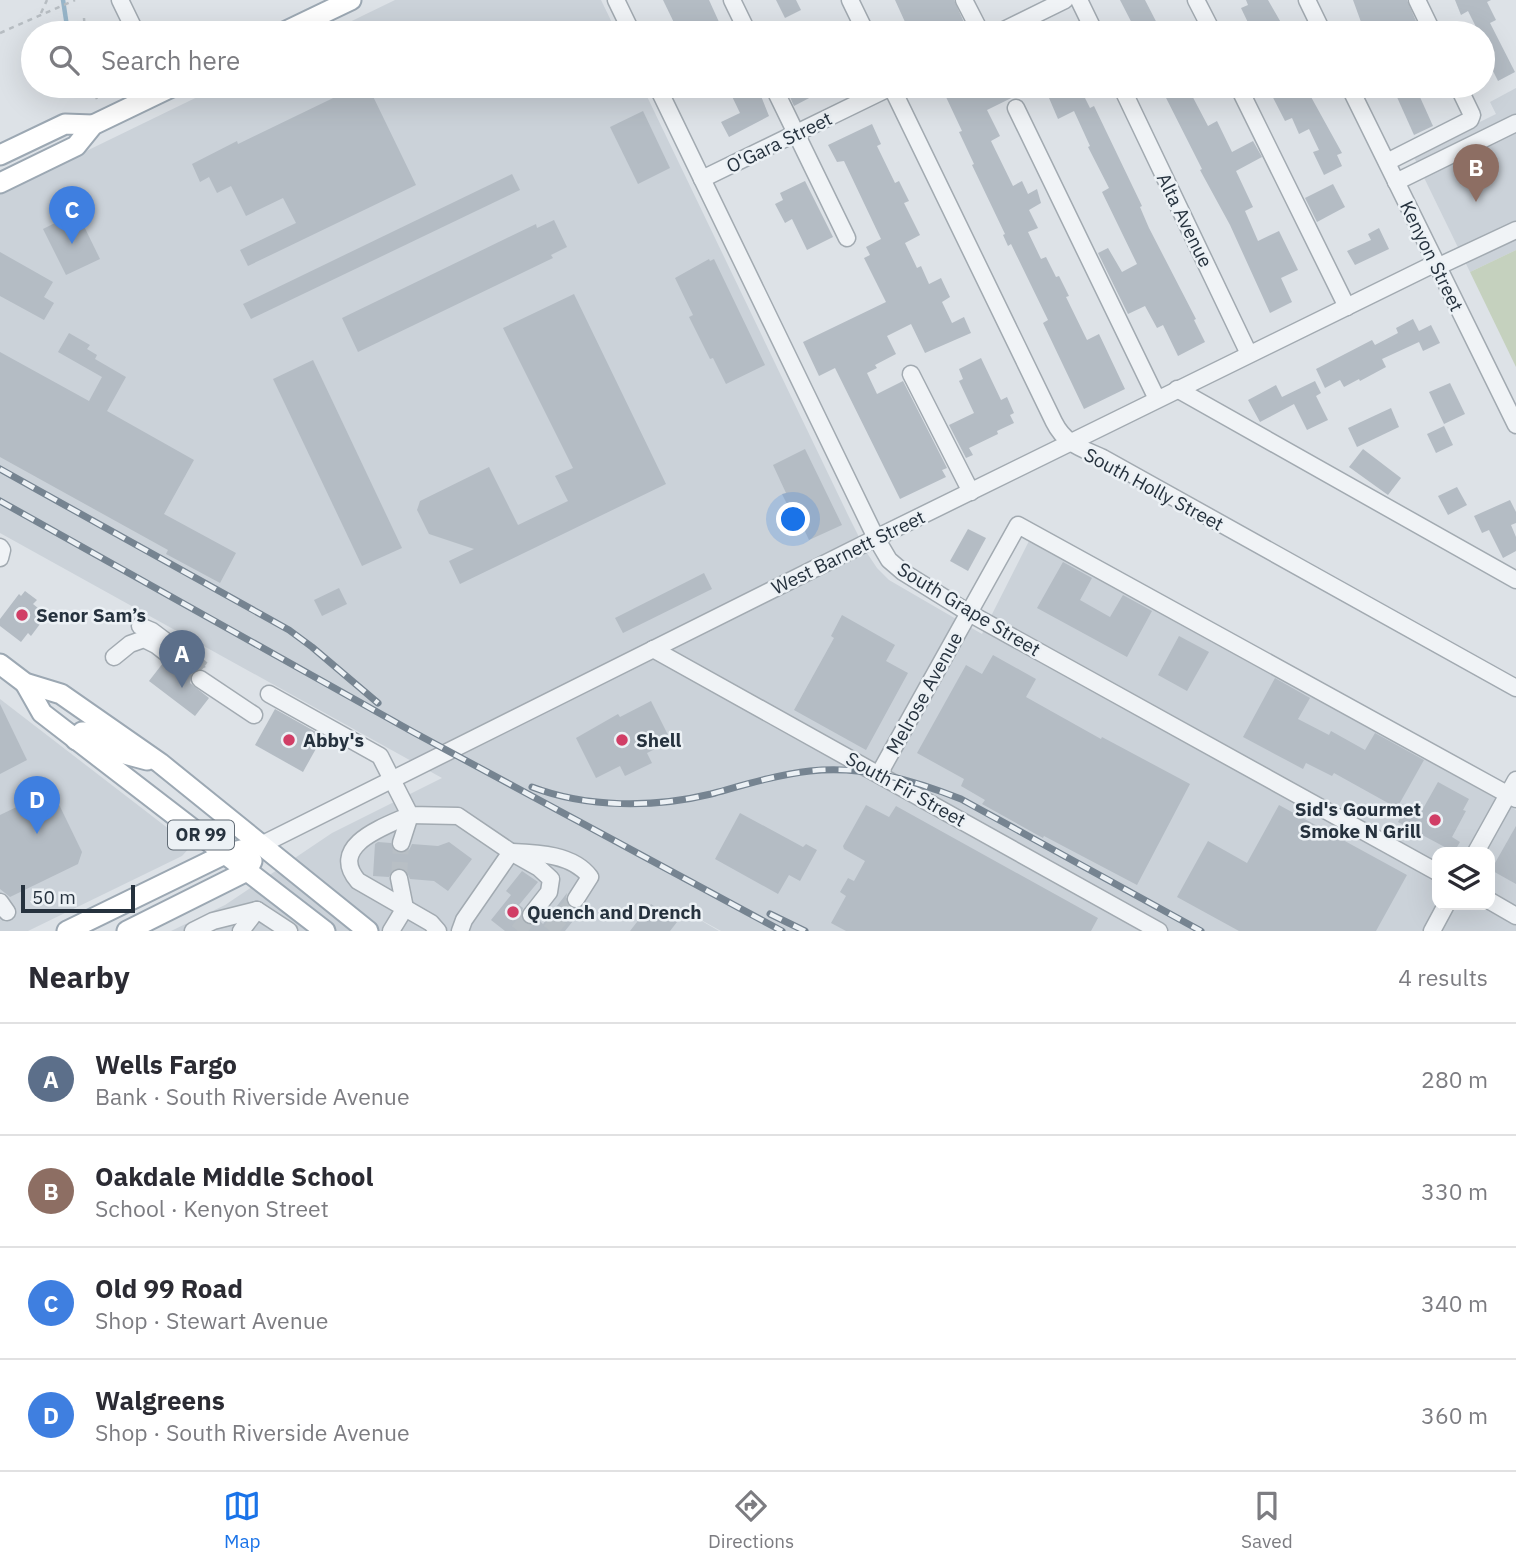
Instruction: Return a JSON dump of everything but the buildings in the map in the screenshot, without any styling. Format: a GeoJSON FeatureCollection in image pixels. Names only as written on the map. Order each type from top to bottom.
{"type":"FeatureCollection","features":[{"type":"Feature","properties":{"kind":"main road"},"geometry":{"type":"LineString","coordinates":[[307,21],[351,0]]}},
{"type":"Feature","properties":{"kind":"main road"},"geometry":{"type":"LineString","coordinates":[[0,183],[76,146],[93,125],[146,98]]}},
{"type":"Feature","properties":{"kind":"main road"},"geometry":{"type":"LineString","coordinates":[[0,155],[65,124],[93,125]]}},
{"type":"Feature","properties":{"kind":"main road","name":"OR 99"},"geometry":{"type":"LineString","coordinates":[[0,664],[25,683],[61,694],[160,763],[368,931]]}},
{"type":"Feature","properties":{"kind":"main road","name":"OR 99"},"geometry":{"type":"LineString","coordinates":[[25,683],[42,713],[325,931]]}},
{"type":"Feature","properties":{"kind":"main road"},"geometry":{"type":"LineString","coordinates":[[76,740],[82,732],[90,732],[117,752],[160,763]]}},
{"type":"Feature","properties":{"kind":"main road"},"geometry":{"type":"LineString","coordinates":[[67,931],[225,854],[261,845]]}},
{"type":"Feature","properties":{"kind":"main road"},"geometry":{"type":"LineString","coordinates":[[127,931],[247,871],[261,845]]}},
{"type":"Feature","properties":{"kind":"street"},"geometry":{"type":"LineString","coordinates":[[120,0],[130,21]]}},
{"type":"Feature","properties":{"kind":"street"},"geometry":{"type":"LineString","coordinates":[[616,0],[626,21]]}},
{"type":"Feature","properties":{"kind":"street"},"geometry":{"type":"LineString","coordinates":[[732,0],[742,21]]}},
{"type":"Feature","properties":{"kind":"street"},"geometry":{"type":"LineString","coordinates":[[850,0],[860,21]]}},
{"type":"Feature","properties":{"kind":"street"},"geometry":{"type":"LineString","coordinates":[[964,0],[975,21]]}},
{"type":"Feature","properties":{"kind":"street"},"geometry":{"type":"LineString","coordinates":[[1022,21],[1065,0]]}},
{"type":"Feature","properties":{"kind":"street"},"geometry":{"type":"LineString","coordinates":[[1079,0],[1089,21]]}},
{"type":"Feature","properties":{"kind":"street"},"geometry":{"type":"LineString","coordinates":[[1196,0],[1207,21]]}},
{"type":"Feature","properties":{"kind":"street"},"geometry":{"type":"LineString","coordinates":[[1307,0],[1318,21]]}},
{"type":"Feature","properties":{"kind":"street"},"geometry":{"type":"LineString","coordinates":[[1417,0],[1427,21]]}},
{"type":"Feature","properties":{"kind":"street","name":"South Grape Street"},"geometry":{"type":"LineString","coordinates":[[663,98],[889,560],[903,572],[969,613],[1432,869]]}},
{"type":"Feature","properties":{"kind":"street"},"geometry":{"type":"LineString","coordinates":[[779,98],[847,237]]}},
{"type":"Feature","properties":{"kind":"street","name":"O'Gara Street"},"geometry":{"type":"LineString","coordinates":[[702,179],[868,98]]}},
{"type":"Feature","properties":{"kind":"street","name":"South Holly Street"},"geometry":{"type":"LineString","coordinates":[[898,98],[1054,422],[1070,444],[1103,458],[1516,688]]}},
{"type":"Feature","properties":{"kind":"street","name":"Alta Avenue"},"geometry":{"type":"LineString","coordinates":[[1127,98],[1249,354]]}},
{"type":"Feature","properties":{"kind":"street"},"geometry":{"type":"LineString","coordinates":[[1244,98],[1347,307]]}},
{"type":"Feature","properties":{"kind":"street","name":"Kenyon Street"},"geometry":{"type":"LineString","coordinates":[[1355,98],[1516,425]]}},
{"type":"Feature","properties":{"kind":"street"},"geometry":{"type":"LineString","coordinates":[[1387,162],[1470,120],[1470,109],[1464,98]]}},
{"type":"Feature","properties":{"kind":"street"},"geometry":{"type":"LineString","coordinates":[[1016,108],[1157,399]]}},
{"type":"Feature","properties":{"kind":"street"},"geometry":{"type":"LineString","coordinates":[[1396,182],[1516,124]]}},
{"type":"Feature","properties":{"kind":"street","name":"West Barnett Street"},"geometry":{"type":"LineString","coordinates":[[261,845],[1177,389],[1516,230]]}},
{"type":"Feature","properties":{"kind":"street"},"geometry":{"type":"LineString","coordinates":[[911,374],[971,492]]}},
{"type":"Feature","properties":{"kind":"street"},"geometry":{"type":"LineString","coordinates":[[1177,389],[1516,580]]}},
{"type":"Feature","properties":{"kind":"street","name":"Melrose Avenue"},"geometry":{"type":"LineString","coordinates":[[879,774],[1018,525],[1513,791]]}},
{"type":"Feature","properties":{"kind":"street"},"geometry":{"type":"LineString","coordinates":[[0,547],[0,558]]}},
{"type":"Feature","properties":{"kind":"street"},"geometry":{"type":"LineString","coordinates":[[114,657],[131,644],[144,639],[186,663],[152,631],[140,626]]}},
{"type":"Feature","properties":{"kind":"street","name":"South Fir Street"},"geometry":{"type":"LineString","coordinates":[[653,649],[1159,931]]}},
{"type":"Feature","properties":{"kind":"street"},"geometry":{"type":"LineString","coordinates":[[202,674],[219,693],[254,715]]}},
{"type":"Feature","properties":{"kind":"street"},"geometry":{"type":"LineString","coordinates":[[270,694],[380,756],[410,815],[401,843]]}},
{"type":"Feature","properties":{"kind":"street"},"geometry":{"type":"LineString","coordinates":[[1479,847],[1513,791]]}},
{"type":"Feature","properties":{"kind":"street"},"geometry":{"type":"LineString","coordinates":[[438,931],[431,923],[358,881],[352,874],[351,852],[358,841],[410,815],[458,816],[539,868],[551,879],[549,892],[531,915]]}},
{"type":"Feature","properties":{"kind":"street"},"geometry":{"type":"LineString","coordinates":[[511,852],[533,853],[569,861],[584,869],[590,877],[576,899]]}},
{"type":"Feature","properties":{"kind":"street"},"geometry":{"type":"LineString","coordinates":[[460,931],[464,920],[511,852]]}},
{"type":"Feature","properties":{"kind":"street"},"geometry":{"type":"LineString","coordinates":[[391,931],[405,908],[399,878]]}},
{"type":"Feature","properties":{"kind":"street"},"geometry":{"type":"LineString","coordinates":[[1495,904],[1516,916]]}},
{"type":"Feature","properties":{"kind":"street"},"geometry":{"type":"LineString","coordinates":[[193,931],[213,921],[257,910],[278,921],[289,931]]}},
{"type":"Feature","properties":{"kind":"street"},"geometry":{"type":"LineString","coordinates":[[241,931],[257,910]]}},
{"type":"Feature","properties":{"kind":"street"},"geometry":{"type":"LineString","coordinates":[[1432,931],[1443,910]]}},
{"type":"Feature","properties":{"kind":"path"},"geometry":{"type":"LineString","coordinates":[[41,13],[47,0]]}},
{"type":"Feature","properties":{"kind":"path"},"geometry":{"type":"LineString","coordinates":[[25,21],[41,13],[45,15],[75,0]]}},
{"type":"Feature","properties":{"kind":"path"},"geometry":{"type":"LineString","coordinates":[[0,33],[21,23]]}},
{"type":"Feature","properties":{"kind":"shaded area"},"geometry":{"type":"Polygon","coordinates":[[[395,0],[601,0],[611,21],[352,21],[395,0]]]}},
{"type":"Feature","properties":{"kind":"shaded area"},"geometry":{"type":"Polygon","coordinates":[[[1516,88],[1516,250],[1470,272],[1413,155],[1496,114],[1490,102],[1516,88]]]}},
{"type":"Feature","properties":{"kind":"shaded area"},"geometry":{"type":"Polygon","coordinates":[[[195,98],[648,98],[867,553],[889,580],[982,634],[1031,537],[1516,810],[1516,931],[721,931],[683,910],[719,931],[171,931],[225,905],[332,833],[442,778],[0,533],[0,193],[195,98]]]}},
{"type":"Feature","properties":{"kind":"shaded area"},"geometry":{"type":"Polygon","coordinates":[[[0,699],[191,846],[182,856],[28,931],[0,931],[0,699]]]}},
{"type":"Feature","properties":{"kind":"green space"},"geometry":{"type":"Polygon","coordinates":[[[1516,250],[1516,367],[1470,272],[1516,250]]]}},
{"type":"Feature","properties":{"kind":"waterway"},"geometry":{"type":"LineString","coordinates":[[63,0],[66,21]]}},
{"type":"Feature","properties":{"kind":"tunnel"},"geometry":{"type":"LineString","coordinates":[[190,659],[204,670]]}},
{"type":"Feature","properties":{"kind":"tunnel"},"geometry":{"type":"LineString","coordinates":[[399,878],[401,843]]}},
{"type":"Feature","properties":{"kind":"tunnel"},"geometry":{"type":"LineString","coordinates":[[550,931],[576,899]]}},
{"type":"Feature","properties":{"kind":"tunnel"},"geometry":{"type":"LineString","coordinates":[[518,931],[531,915]]}},
{"type":"Feature","properties":{"kind":"railway"},"geometry":{"type":"LineString","coordinates":[[0,469],[289,630],[378,703]]}},
{"type":"Feature","properties":{"kind":"railway"},"geometry":{"type":"LineString","coordinates":[[0,501],[413,732],[782,931]]}},
{"type":"Feature","properties":{"kind":"railway"},"geometry":{"type":"LineString","coordinates":[[532,787],[575,799],[621,804],[689,799],[810,771],[849,770],[887,776],[961,799],[1201,931]]}},
{"type":"Feature","properties":{"kind":"railway"},"geometry":{"type":"LineString","coordinates":[[770,914],[805,931]]}},
{"type":"Feature","properties":{"kind":"place","name":"Oakdale Middle School"},"geometry":{"type":"Point","coordinates":[1476,202]}},
{"type":"Feature","properties":{"kind":"place","name":"Old 99 Road"},"geometry":{"type":"Point","coordinates":[72,244]}},
{"type":"Feature","properties":{"kind":"place","name":"Senor Sam’s"},"geometry":{"type":"Point","coordinates":[22,615]}},
{"type":"Feature","properties":{"kind":"place","name":"Wells Fargo"},"geometry":{"type":"Point","coordinates":[182,688]}},
{"type":"Feature","properties":{"kind":"place","name":"Abby's"},"geometry":{"type":"Point","coordinates":[289,740]}},
{"type":"Feature","properties":{"kind":"place","name":"Shell"},"geometry":{"type":"Point","coordinates":[622,740]}},
{"type":"Feature","properties":{"kind":"place","name":"Sid's Gourmet Smoke N Grill"},"geometry":{"type":"Point","coordinates":[1435,820]}},
{"type":"Feature","properties":{"kind":"place","name":"Walgreens"},"geometry":{"type":"Point","coordinates":[37,834]}},
{"type":"Feature","properties":{"kind":"place","name":"Quench and Drench"},"geometry":{"type":"Point","coordinates":[513,912]}}]}
